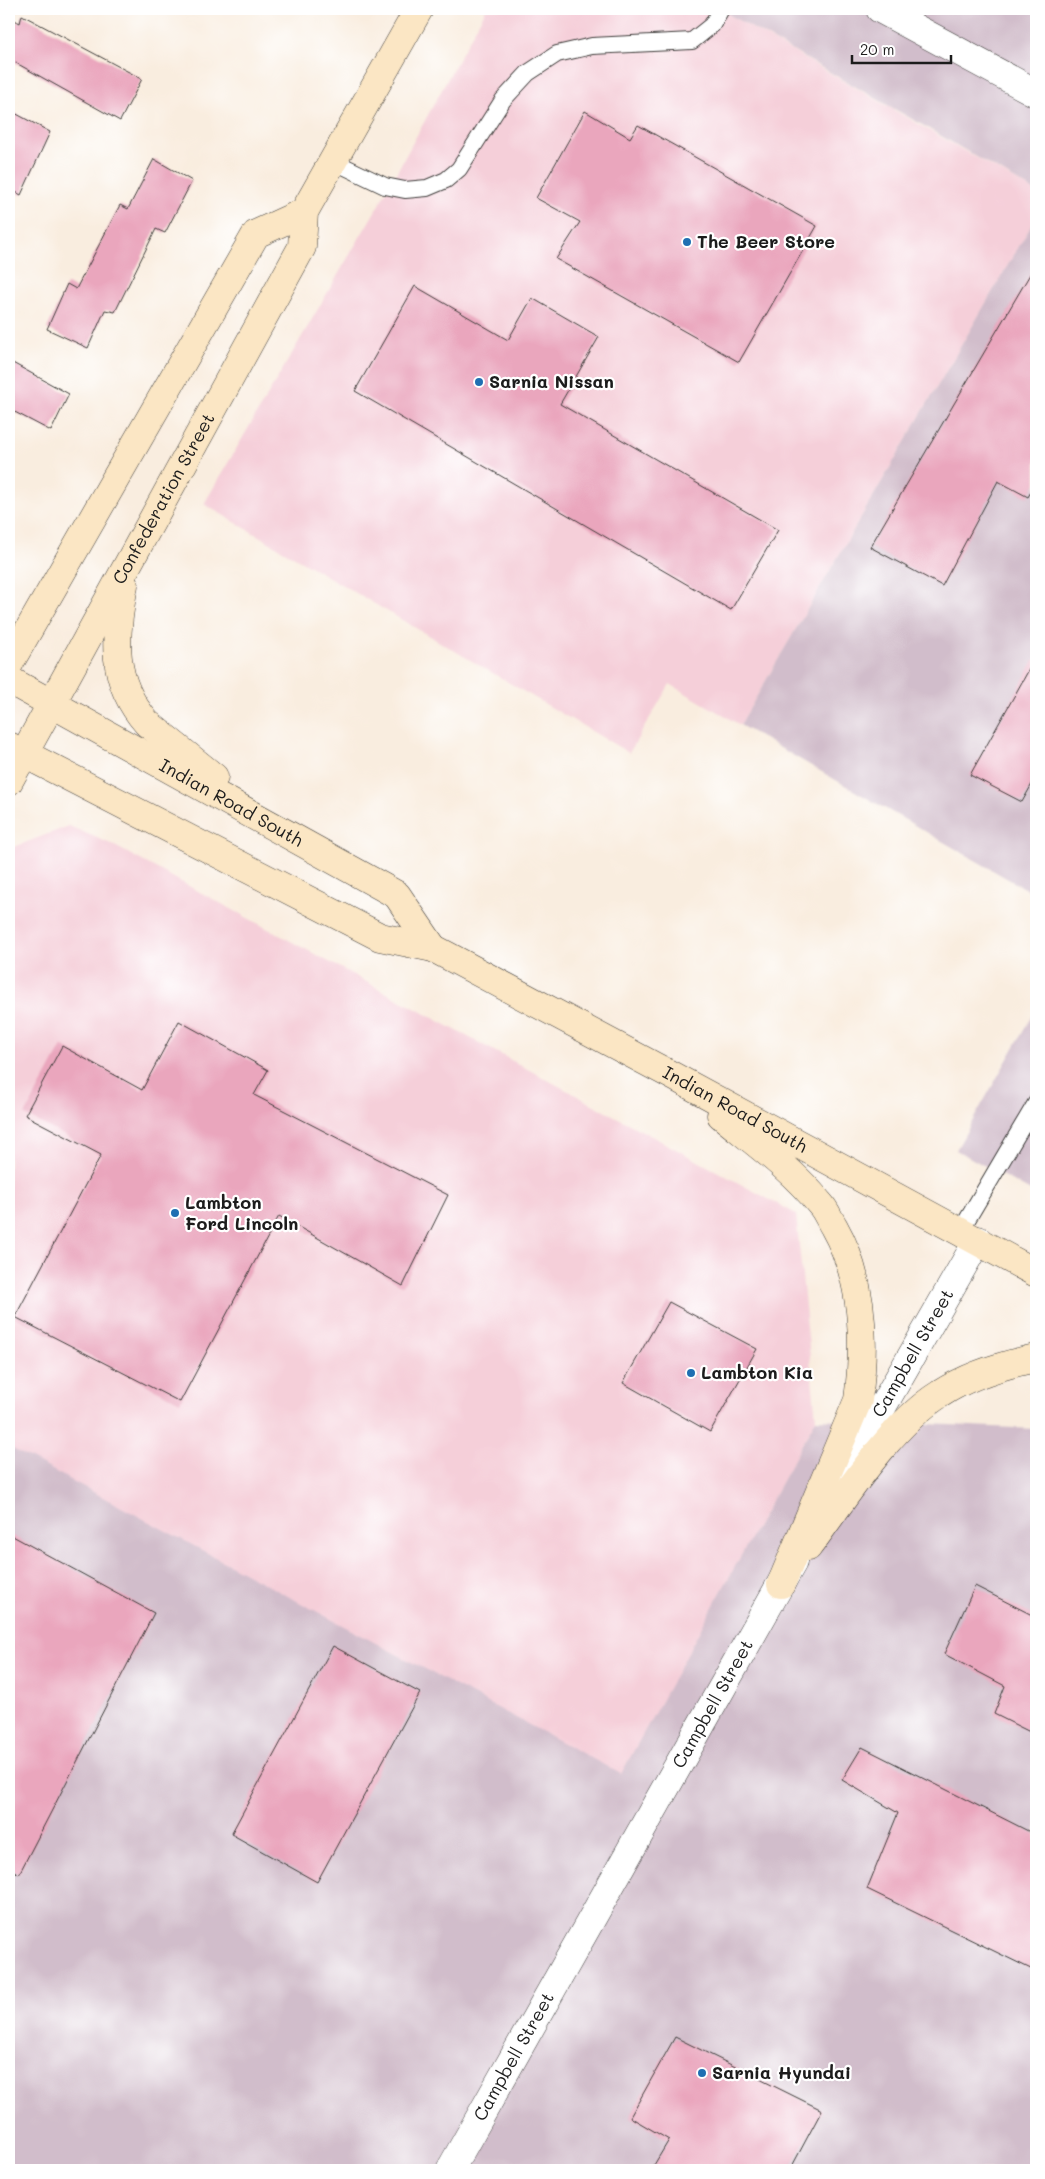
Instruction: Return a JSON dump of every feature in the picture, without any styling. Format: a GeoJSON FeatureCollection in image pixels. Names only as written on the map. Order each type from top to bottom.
{"type":"FeatureCollection","features":[{"type":"Feature","properties":{"kind":"main road","name":"Confederation Street"},"geometry":{"type":"LineString","coordinates":[[9,781],[16,750],[52,702],[302,247],[304,212],[419,9]]}},
{"type":"Feature","properties":{"kind":"main road"},"geometry":{"type":"LineString","coordinates":[[9,664],[256,234],[304,212]]}},
{"type":"Feature","properties":{"kind":"main road"},"geometry":{"type":"LineString","coordinates":[[129,562],[118,618],[117,655],[120,675],[139,713],[158,734],[194,762],[314,849]]}},
{"type":"Feature","properties":{"kind":"main road","name":"Indian Road South"},"geometry":{"type":"LineString","coordinates":[[9,680],[52,702],[397,895],[433,948]]}},
{"type":"Feature","properties":{"kind":"main road","name":"Indian Road South"},"geometry":{"type":"LineString","coordinates":[[16,750],[380,937],[433,948],[969,1235],[1036,1273]]}},
{"type":"Feature","properties":{"kind":"main road"},"geometry":{"type":"LineString","coordinates":[[673,1076],[798,1179],[822,1205],[844,1244],[861,1308],[862,1369],[858,1400],[781,1584]]}},
{"type":"Feature","properties":{"kind":"main road"},"geometry":{"type":"LineString","coordinates":[[781,1584],[891,1438],[912,1416],[939,1394],[972,1376],[1004,1365],[1036,1358]]}},
{"type":"Feature","properties":{"kind":"street"},"geometry":{"type":"LineString","coordinates":[[880,9],[1036,93]]}},
{"type":"Feature","properties":{"kind":"street","name":"Campbell Street"},"geometry":{"type":"LineString","coordinates":[[450,2170],[781,1584],[969,1235]]}},
{"type":"Feature","properties":{"kind":"lane"},"geometry":{"type":"LineString","coordinates":[[333,161],[385,186],[405,190],[433,186],[446,180],[459,169],[503,100],[528,73],[557,54],[592,46],[692,41],[712,25],[721,9]]}},
{"type":"Feature","properties":{"kind":"lane"},"geometry":{"type":"LineString","coordinates":[[969,1235],[1036,1103]]}},
{"type":"Feature","properties":{"kind":"shaded area"},"geometry":{"type":"Polygon","coordinates":[[[486,9],[719,9],[1036,192],[1036,217],[740,725],[670,684],[629,753],[204,504],[377,208],[486,9]]]}},
{"type":"Feature","properties":{"kind":"shaded area"},"geometry":{"type":"Polygon","coordinates":[[[719,9],[1036,9],[1036,192],[924,126],[719,9]]]}},
{"type":"Feature","properties":{"kind":"shaded area"},"geometry":{"type":"Polygon","coordinates":[[[1036,217],[1036,895],[740,725],[1036,217]]]}},
{"type":"Feature","properties":{"kind":"shaded area"},"geometry":{"type":"Polygon","coordinates":[[[69,826],[111,844],[796,1214],[816,1419],[621,1775],[9,1449],[9,849],[69,826]]]}},
{"type":"Feature","properties":{"kind":"shaded area"},"geometry":{"type":"Polygon","coordinates":[[[1036,1009],[1036,1194],[956,1150],[1036,1009]]]}},
{"type":"Feature","properties":{"kind":"shaded area"},"geometry":{"type":"Polygon","coordinates":[[[816,1419],[1036,1429],[1036,2170],[9,2170],[9,1447],[621,1774],[816,1419]]]}},
{"type":"Feature","properties":{"kind":"building"},"geometry":{"type":"Polygon","coordinates":[[[22,15],[142,79],[120,121],[9,59],[9,17],[20,23],[22,15]]]}},
{"type":"Feature","properties":{"kind":"building"},"geometry":{"type":"Polygon","coordinates":[[[11,111],[50,132],[21,195],[12,190],[9,196],[9,115],[11,111]]]}},
{"type":"Feature","properties":{"kind":"building","name":"The Beer Store"},"geometry":{"type":"Polygon","coordinates":[[[585,111],[630,138],[638,125],[817,226],[739,362],[556,259],[580,222],[536,198],[585,111]]]}},
{"type":"Feature","properties":{"kind":"building"},"geometry":{"type":"Polygon","coordinates":[[[154,159],[192,181],[165,233],[156,229],[115,312],[105,310],[88,348],[47,329],[67,284],[76,289],[120,205],[128,209],[154,159]]]}},
{"type":"Feature","properties":{"kind":"building"},"geometry":{"type":"Polygon","coordinates":[[[1036,264],[1036,483],[1028,497],[998,481],[942,586],[870,547],[1036,264]]]}},
{"type":"Feature","properties":{"kind":"building"},"geometry":{"type":"Polygon","coordinates":[[[415,286],[508,340],[532,298],[599,337],[560,404],[778,530],[731,610],[355,391],[415,286]]]}},
{"type":"Feature","properties":{"kind":"building"},"geometry":{"type":"Polygon","coordinates":[[[9,361],[69,394],[51,431],[9,409],[9,361]]]}},
{"type":"Feature","properties":{"kind":"building"},"geometry":{"type":"Polygon","coordinates":[[[1036,657],[1036,777],[1022,802],[970,775],[1036,657]]]}},
{"type":"Feature","properties":{"kind":"building"},"geometry":{"type":"Polygon","coordinates":[[[179,1021],[268,1070],[254,1095],[448,1195],[403,1286],[279,1216],[180,1402],[15,1317],[101,1155],[25,1115],[62,1046],[142,1090],[179,1021]]]}},
{"type":"Feature","properties":{"kind":"building"},"geometry":{"type":"Polygon","coordinates":[[[669,1302],[757,1349],[710,1432],[623,1383],[669,1302]]]}},
{"type":"Feature","properties":{"kind":"building"},"geometry":{"type":"Polygon","coordinates":[[[9,1534],[154,1613],[19,1874],[9,1868],[9,1534]]]}},
{"type":"Feature","properties":{"kind":"building"},"geometry":{"type":"Polygon","coordinates":[[[975,1586],[1036,1617],[1036,1735],[994,1714],[1005,1686],[944,1654],[975,1586]]]}},
{"type":"Feature","properties":{"kind":"building"},"geometry":{"type":"Polygon","coordinates":[[[333,1646],[420,1693],[317,1882],[231,1834],[333,1646]]]}},
{"type":"Feature","properties":{"kind":"building"},"geometry":{"type":"Polygon","coordinates":[[[862,1747],[1036,1835],[1035,1971],[867,1889],[898,1813],[842,1780],[862,1747]]]}},
{"type":"Feature","properties":{"kind":"building","name":"Sarnia Hyundai"},"geometry":{"type":"Polygon","coordinates":[[[675,2037],[822,2110],[790,2170],[651,2170],[669,2140],[630,2117],[675,2037]]]}},
{"type":"Feature","properties":{"kind":"place","name":"The Beer Store"},"geometry":{"type":"Point","coordinates":[687,242]}},
{"type":"Feature","properties":{"kind":"place","name":"Sarnia Nissan"},"geometry":{"type":"Point","coordinates":[479,382]}},
{"type":"Feature","properties":{"kind":"place","name":"Lambton Ford Lincoln"},"geometry":{"type":"Point","coordinates":[175,1213]}},
{"type":"Feature","properties":{"kind":"place","name":"Lambton Kia"},"geometry":{"type":"Point","coordinates":[691,1373]}},
{"type":"Feature","properties":{"kind":"place","name":"Sarnia Hyundai"},"geometry":{"type":"Point","coordinates":[702,2073]}}]}
